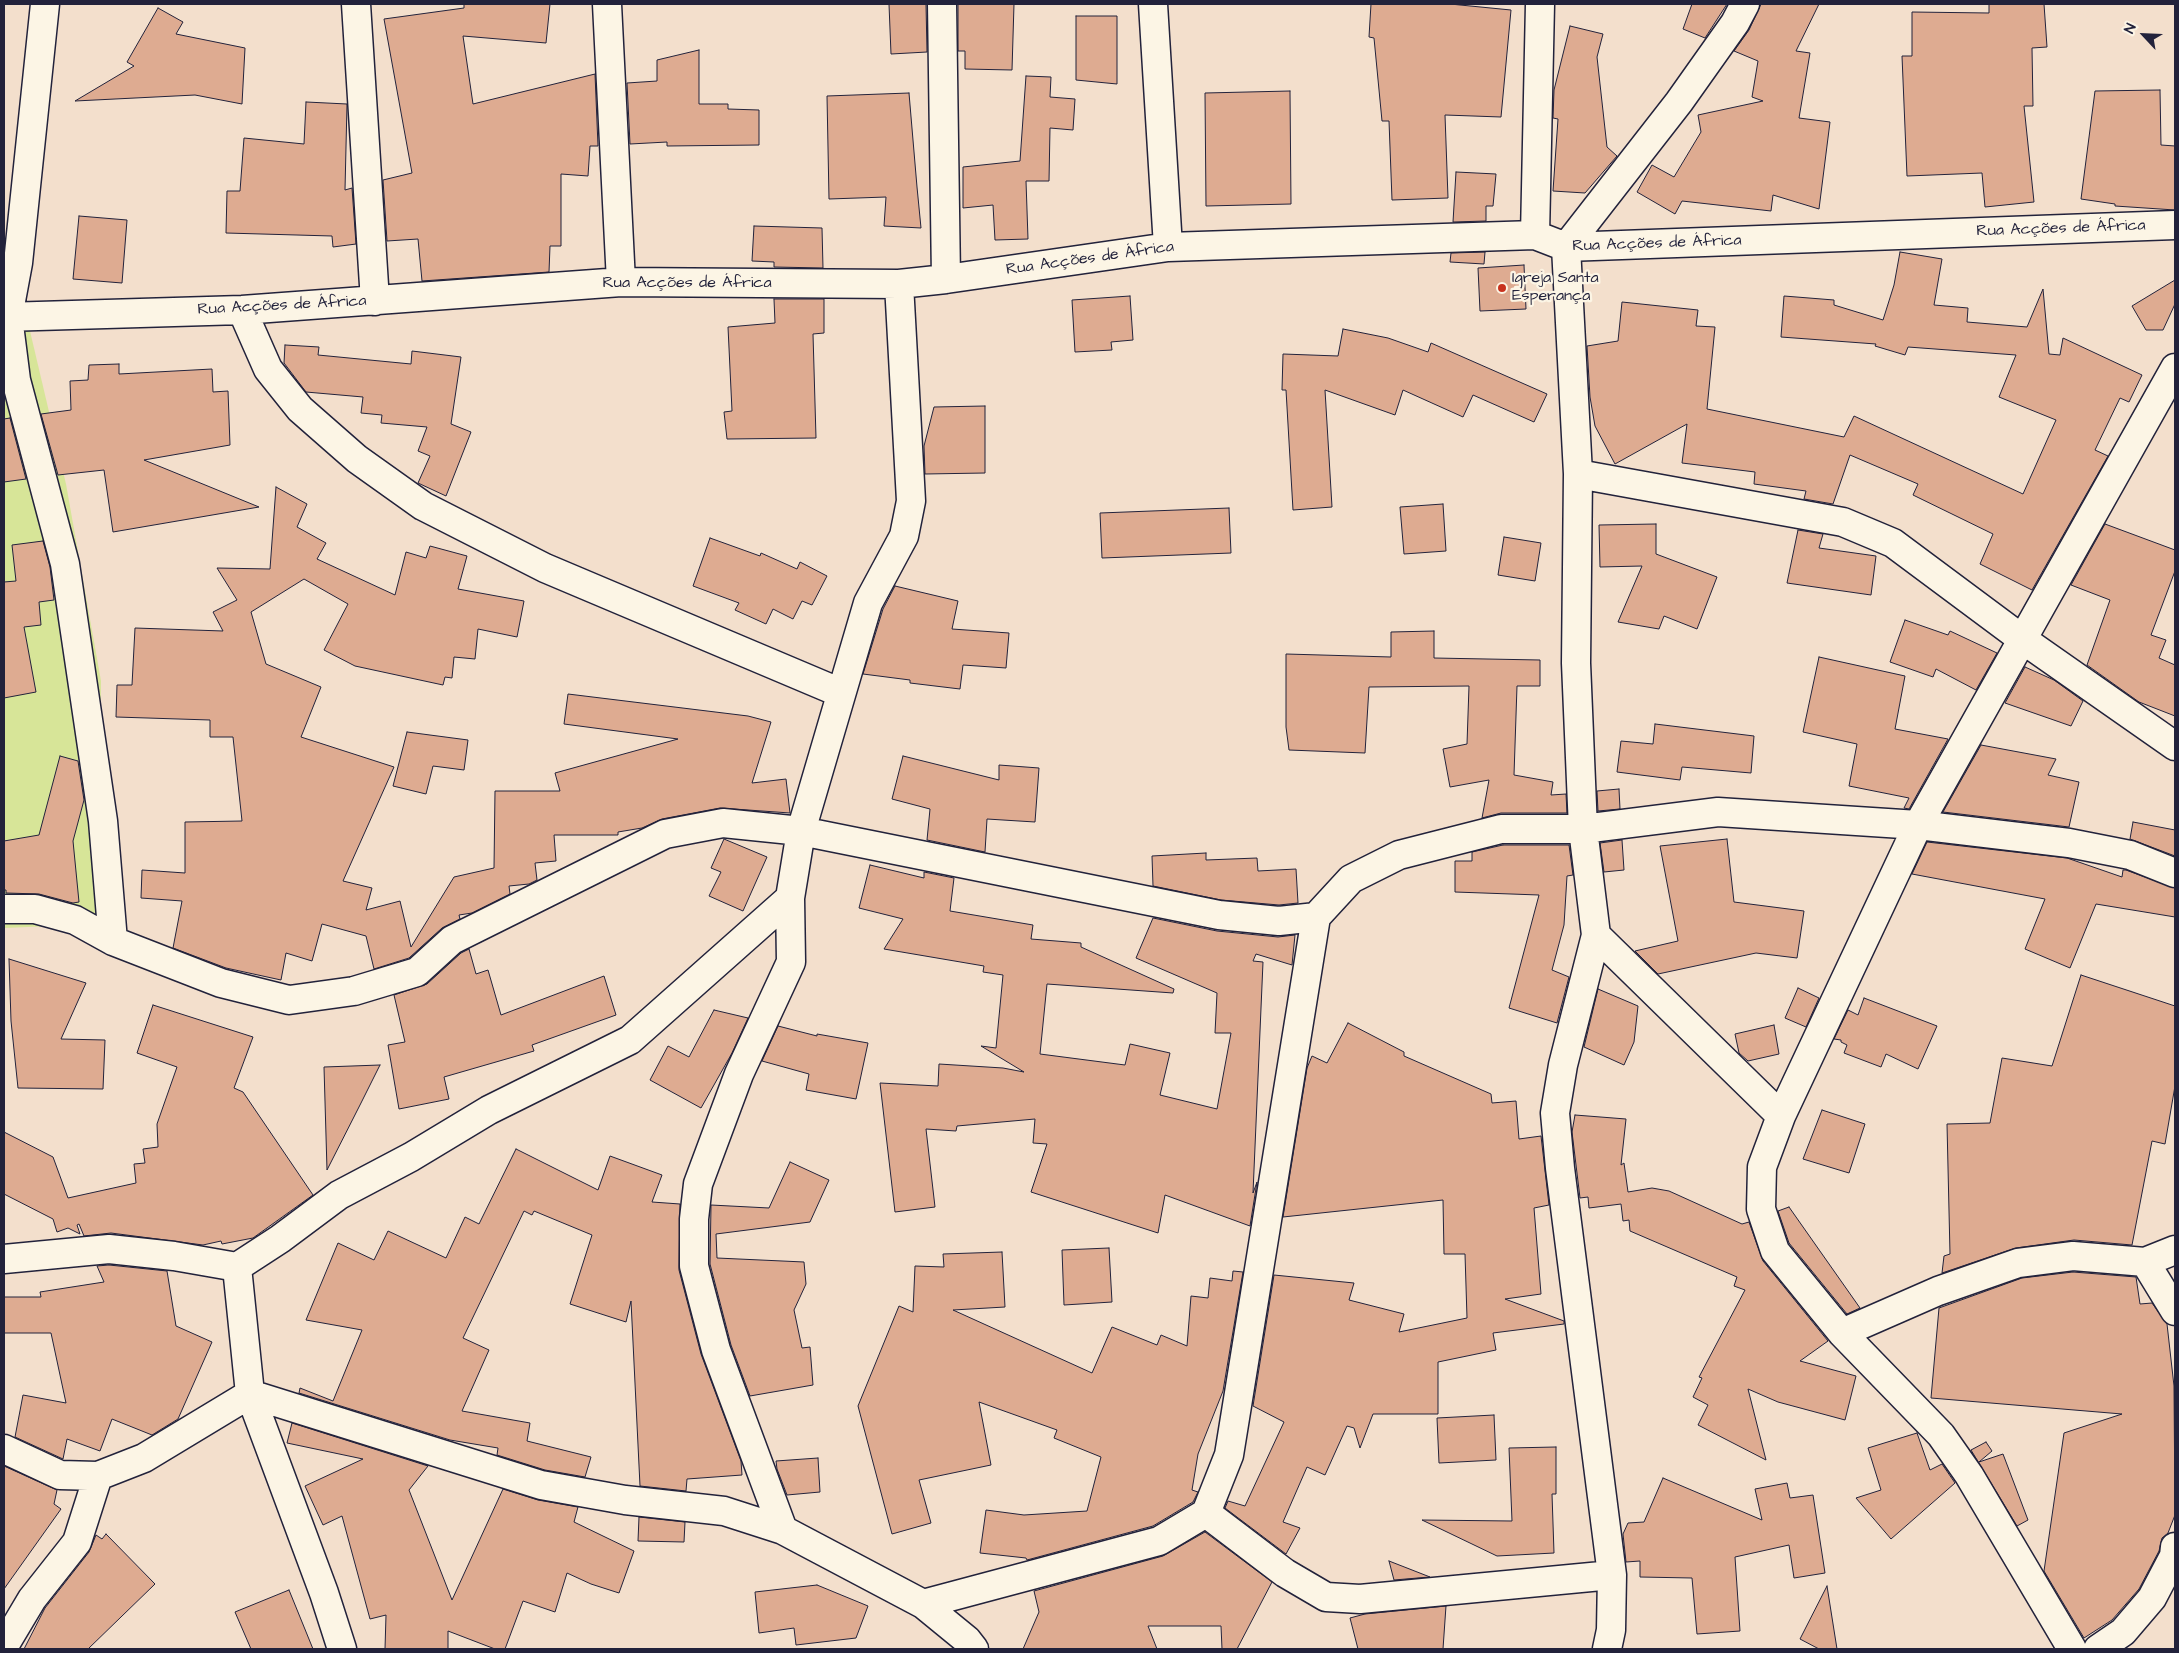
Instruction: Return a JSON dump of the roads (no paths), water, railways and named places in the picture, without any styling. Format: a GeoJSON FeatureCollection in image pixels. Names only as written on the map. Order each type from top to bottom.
{"type":"FeatureCollection","features":[{"type":"Feature","properties":{"kind":"street"},"geometry":{"type":"LineString","coordinates":[[45,4],[18,263],[6,317],[16,380],[65,564],[103,820],[113,941]]}},
{"type":"Feature","properties":{"kind":"street"},"geometry":{"type":"LineString","coordinates":[[356,4],[375,301]]}},
{"type":"Feature","properties":{"kind":"street"},"geometry":{"type":"LineString","coordinates":[[607,4],[621,282]]}},
{"type":"Feature","properties":{"kind":"street"},"geometry":{"type":"LineString","coordinates":[[942,4],[946,279]]}},
{"type":"Feature","properties":{"kind":"street"},"geometry":{"type":"LineString","coordinates":[[1153,4],[1168,247]]}},
{"type":"Feature","properties":{"kind":"street"},"geometry":{"type":"LineString","coordinates":[[1535,235],[1540,4]]}},
{"type":"Feature","properties":{"kind":"street"},"geometry":{"type":"LineString","coordinates":[[1607,1649],[1611,1630],[1612,1576],[1560,1168],[1555,1113],[1563,1065],[1596,935],[1583,829],[1576,663],[1578,474],[1566,247],[1679,102],[1735,24],[1745,4]]}},
{"type":"Feature","properties":{"kind":"street","name":"Rua Acções de África"},"geometry":{"type":"LineString","coordinates":[[6,317],[242,310],[621,282],[899,284],[1168,247],[1535,235],[1566,247],[2175,225]]}},
{"type":"Feature","properties":{"kind":"street"},"geometry":{"type":"LineString","coordinates":[[783,1530],[716,1350],[694,1266],[694,1219],[698,1184],[736,1083],[791,962],[790,898],[801,831],[868,603],[904,536],[912,502],[899,284]]}},
{"type":"Feature","properties":{"kind":"street"},"geometry":{"type":"LineString","coordinates":[[242,310],[268,369],[300,409],[357,459],[423,506],[545,568],[841,693]]}},
{"type":"Feature","properties":{"kind":"street"},"geometry":{"type":"LineString","coordinates":[[2072,1649],[1969,1475],[1942,1435],[1842,1333],[1775,1251],[1761,1209],[1762,1167],[1781,1116],[1918,825],[2175,368]]}},
{"type":"Feature","properties":{"kind":"street"},"geometry":{"type":"LineString","coordinates":[[1578,474],[1842,522],[1893,544],[2022,639],[2175,746]]}},
{"type":"Feature","properties":{"kind":"street"},"geometry":{"type":"LineString","coordinates":[[923,1604],[1159,1541],[1206,1513],[1229,1455],[1316,917],[1351,879],[1399,855],[1501,829],[1583,829],[1718,812],[1918,825],[2070,843],[2130,856],[2175,873]]}},
{"type":"Feature","properties":{"kind":"street"},"geometry":{"type":"LineString","coordinates":[[4,909],[35,909],[75,920],[113,941],[221,983],[289,1000],[354,991],[417,972],[452,940],[665,834],[723,823],[801,831],[1219,915],[1279,921],[1316,917]]}},
{"type":"Feature","properties":{"kind":"street"},"geometry":{"type":"LineString","coordinates":[[4,1259],[109,1249],[174,1256],[237,1267],[280,1239],[339,1195],[411,1157],[489,1110],[630,1040],[790,898]]}},
{"type":"Feature","properties":{"kind":"street"},"geometry":{"type":"LineString","coordinates":[[1596,935],[1781,1116]]}},
{"type":"Feature","properties":{"kind":"street"},"geometry":{"type":"LineString","coordinates":[[1842,1333],[1938,1291],[2018,1263],[2073,1256],[2145,1262],[2175,1250]]}},
{"type":"Feature","properties":{"kind":"street"},"geometry":{"type":"LineString","coordinates":[[2145,1262],[2175,1311]]}},
{"type":"Feature","properties":{"kind":"street"},"geometry":{"type":"LineString","coordinates":[[237,1267],[250,1394],[324,1593],[342,1649]]}},
{"type":"Feature","properties":{"kind":"street"},"geometry":{"type":"LineString","coordinates":[[4,1449],[60,1475],[98,1476],[144,1458],[250,1394],[541,1484],[625,1500],[724,1511],[783,1530],[923,1604],[967,1640],[974,1649]]}},
{"type":"Feature","properties":{"kind":"street"},"geometry":{"type":"LineString","coordinates":[[4,1646],[32,1599],[77,1542],[98,1476]]}},
{"type":"Feature","properties":{"kind":"street"},"geometry":{"type":"LineString","coordinates":[[1206,1513],[1285,1573],[1326,1597],[1360,1599],[1612,1576]]}},
{"type":"Feature","properties":{"kind":"street"},"geometry":{"type":"LineString","coordinates":[[2098,1649],[2123,1632],[2152,1598],[2174,1556],[2175,1547]]}},
{"type":"Feature","properties":{"kind":"place","name":"Igreja Santa Esperança"},"geometry":{"type":"Point","coordinates":[1502,288]}}]}
